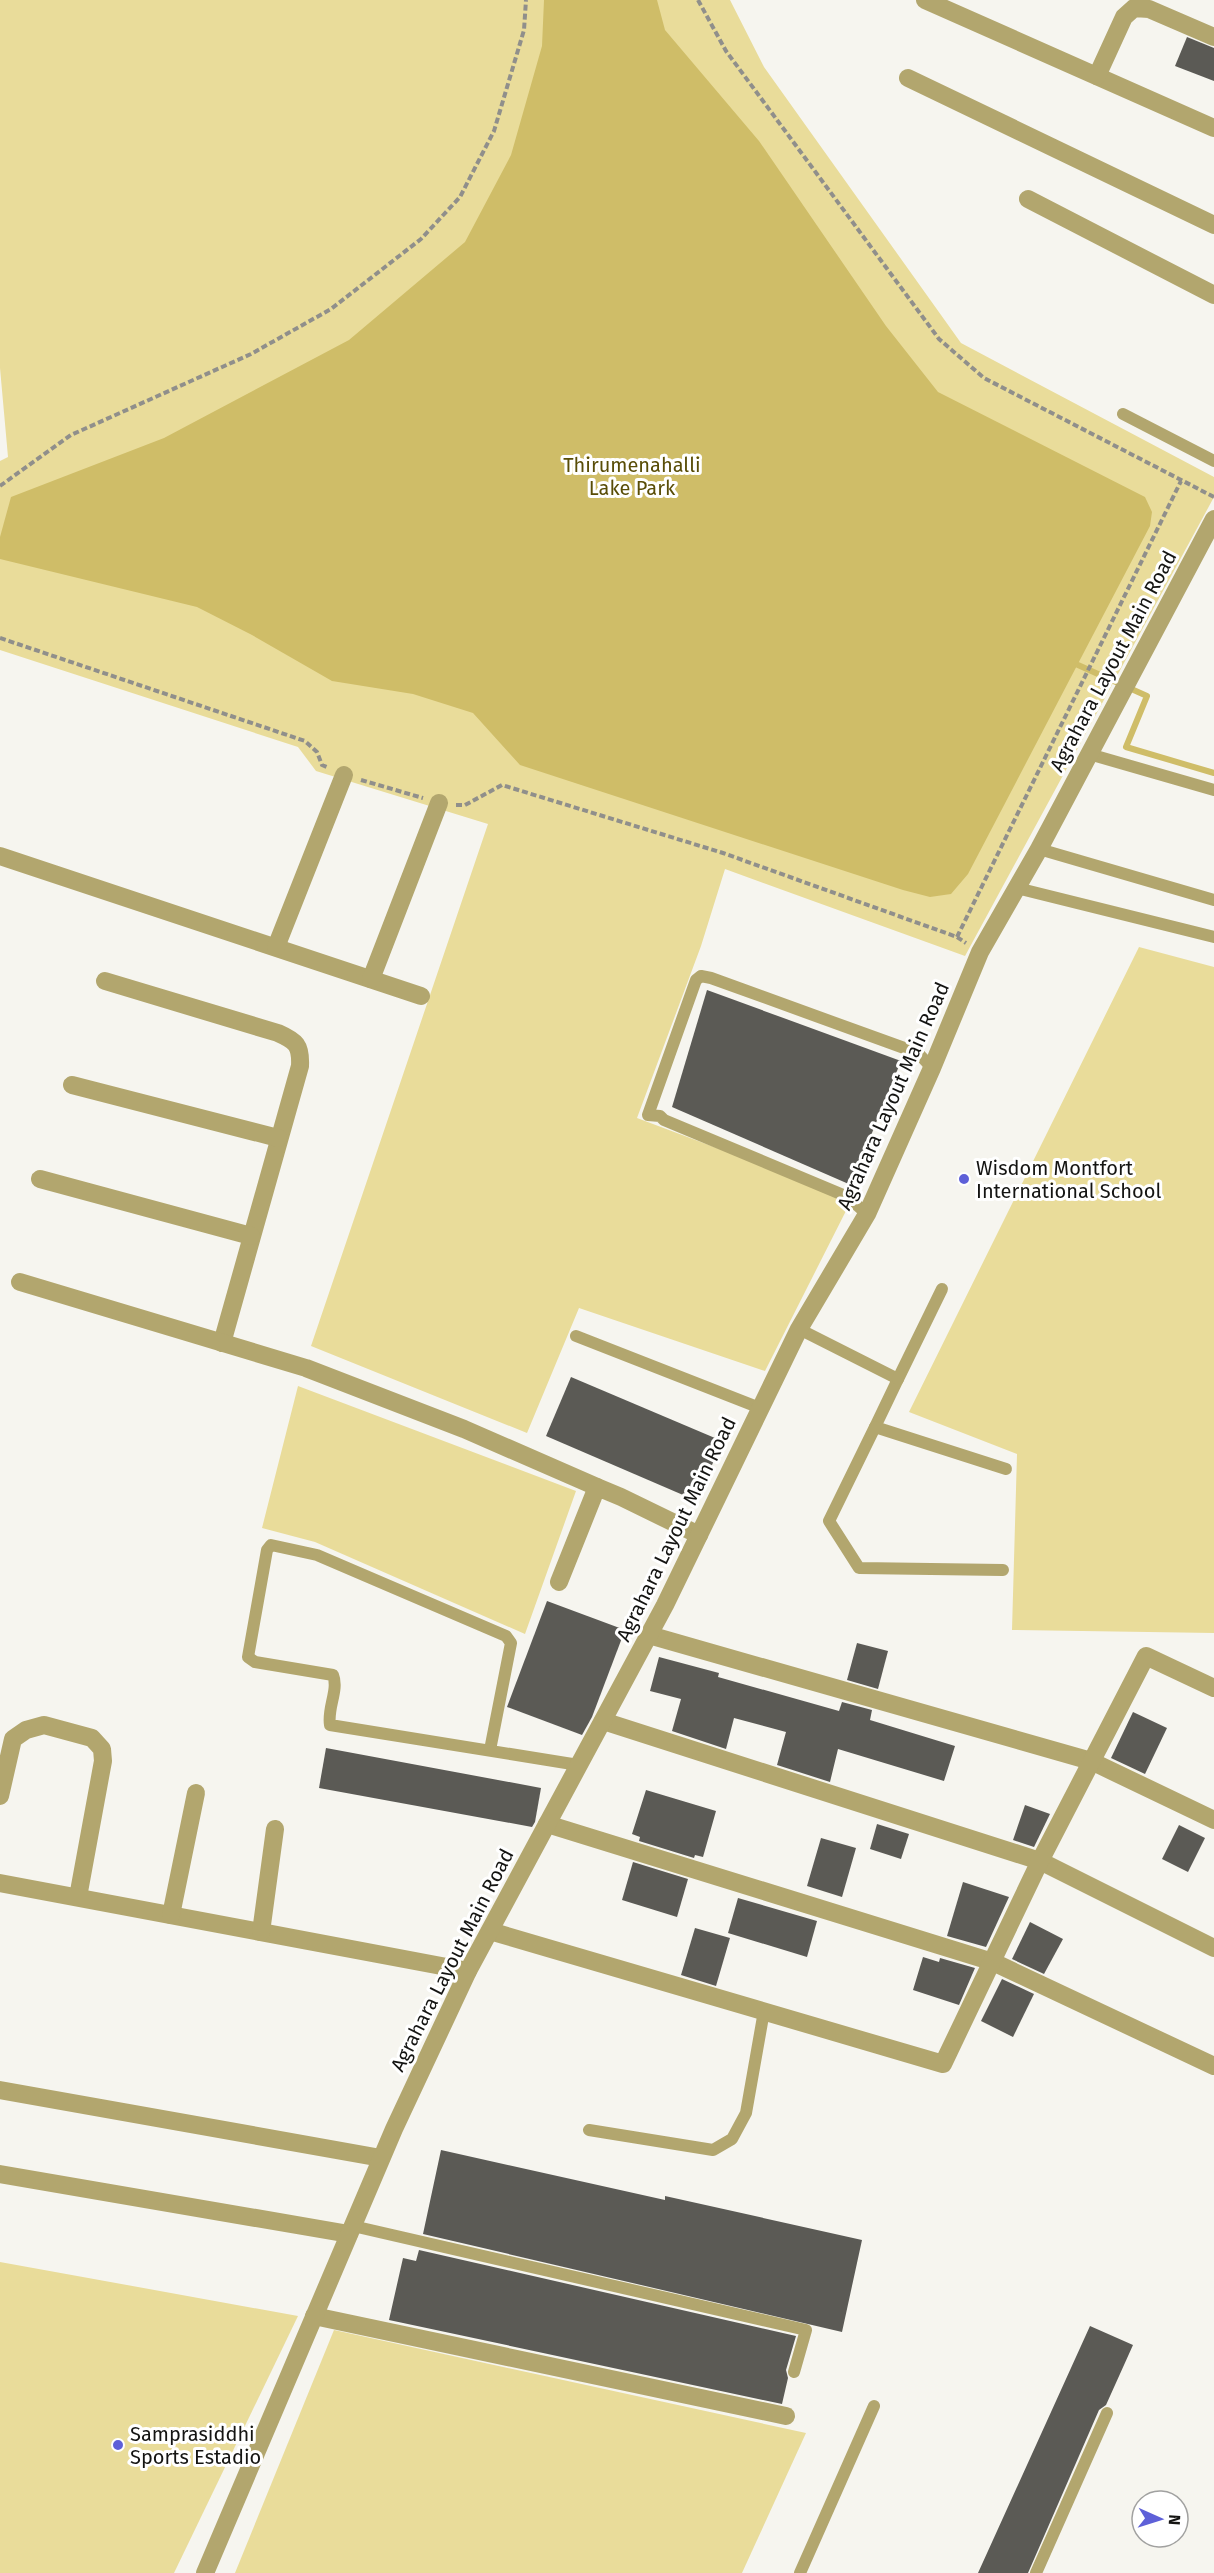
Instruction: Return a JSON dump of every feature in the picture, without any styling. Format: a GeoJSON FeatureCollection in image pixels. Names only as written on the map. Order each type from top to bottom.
{"type":"FeatureCollection","features":[{"type":"Feature","properties":{"kind":"street"},"geometry":{"type":"LineString","coordinates":[[925,0],[1214,128]]}},
{"type":"Feature","properties":{"kind":"street"},"geometry":{"type":"LineString","coordinates":[[1097,76],[1124,17],[1134,8],[1149,9],[1214,37]]}},
{"type":"Feature","properties":{"kind":"street"},"geometry":{"type":"LineString","coordinates":[[908,78],[1214,225]]}},
{"type":"Feature","properties":{"kind":"street"},"geometry":{"type":"LineString","coordinates":[[1028,199],[1214,296]]}},
{"type":"Feature","properties":{"kind":"street","name":"Agrahara Layout Main Road"},"geometry":{"type":"LineString","coordinates":[[205,2573],[381,2158],[468,1971],[649,1635],[799,1329],[867,1214],[932,1068],[980,952],[1039,849],[1214,519]]}},
{"type":"Feature","properties":{"kind":"street"},"geometry":{"type":"LineString","coordinates":[[276,947],[344,775]]}},
{"type":"Feature","properties":{"kind":"street"},"geometry":{"type":"LineString","coordinates":[[371,979],[439,803]]}},
{"type":"Feature","properties":{"kind":"street"},"geometry":{"type":"LineString","coordinates":[[0,856],[420,996]]}},
{"type":"Feature","properties":{"kind":"street"},"geometry":{"type":"LineString","coordinates":[[105,981],[278,1033],[293,1040],[301,1053],[300,1066],[222,1343]]}},
{"type":"Feature","properties":{"kind":"street"},"geometry":{"type":"LineString","coordinates":[[72,1085],[278,1138]]}},
{"type":"Feature","properties":{"kind":"street"},"geometry":{"type":"LineString","coordinates":[[40,1179],[251,1236]]}},
{"type":"Feature","properties":{"kind":"street"},"geometry":{"type":"LineString","coordinates":[[20,1282],[306,1368],[464,1429],[621,1497],[699,1535]]}},
{"type":"Feature","properties":{"kind":"street"},"geometry":{"type":"LineString","coordinates":[[559,1582],[597,1488]]}},
{"type":"Feature","properties":{"kind":"street"},"geometry":{"type":"LineString","coordinates":[[649,1635],[1091,1761],[1214,1820]]}},
{"type":"Feature","properties":{"kind":"street"},"geometry":{"type":"LineString","coordinates":[[490,1931],[943,2064],[1040,1861],[1146,1656],[1214,1688]]}},
{"type":"Feature","properties":{"kind":"street"},"geometry":{"type":"LineString","coordinates":[[603,1721],[1040,1861],[1214,1948]]}},
{"type":"Feature","properties":{"kind":"street"},"geometry":{"type":"LineString","coordinates":[[0,1796],[13,1739],[27,1730],[44,1725],[92,1738],[102,1749],[103,1761],[78,1898]]}},
{"type":"Feature","properties":{"kind":"street"},"geometry":{"type":"LineString","coordinates":[[171,1915],[196,1793]]}},
{"type":"Feature","properties":{"kind":"street"},"geometry":{"type":"LineString","coordinates":[[547,1824],[993,1962],[1214,2066]]}},
{"type":"Feature","properties":{"kind":"street"},"geometry":{"type":"LineString","coordinates":[[261,1932],[275,1829]]}},
{"type":"Feature","properties":{"kind":"street"},"geometry":{"type":"LineString","coordinates":[[0,1883],[468,1971]]}},
{"type":"Feature","properties":{"kind":"street"},"geometry":{"type":"LineString","coordinates":[[0,2090],[381,2158]]}},
{"type":"Feature","properties":{"kind":"street"},"geometry":{"type":"LineString","coordinates":[[0,2174],[351,2230]]}},
{"type":"Feature","properties":{"kind":"street"},"geometry":{"type":"LineString","coordinates":[[314,2316],[786,2416]]}},
{"type":"Feature","properties":{"kind":"lane"},"geometry":{"type":"LineString","coordinates":[[1123,414],[1214,461]]}},
{"type":"Feature","properties":{"kind":"lane"},"geometry":{"type":"LineString","coordinates":[[1089,754],[1214,790]]}},
{"type":"Feature","properties":{"kind":"lane"},"geometry":{"type":"LineString","coordinates":[[1039,849],[1214,900]]}},
{"type":"Feature","properties":{"kind":"lane"},"geometry":{"type":"LineString","coordinates":[[1017,888],[1214,937]]}},
{"type":"Feature","properties":{"kind":"lane"},"geometry":{"type":"LineString","coordinates":[[867,1214],[848,1197],[664,1120],[660,1116],[648,1115],[696,980],[701,976],[711,978],[918,1053],[932,1068]]}},
{"type":"Feature","properties":{"kind":"lane"},"geometry":{"type":"LineString","coordinates":[[942,1289],[829,1521],[859,1568],[1003,1570]]}},
{"type":"Feature","properties":{"kind":"lane"},"geometry":{"type":"LineString","coordinates":[[799,1329],[898,1379]]}},
{"type":"Feature","properties":{"kind":"lane"},"geometry":{"type":"LineString","coordinates":[[576,1336],[760,1408]]}},
{"type":"Feature","properties":{"kind":"lane"},"geometry":{"type":"LineString","coordinates":[[875,1427],[1006,1469]]}},
{"type":"Feature","properties":{"kind":"lane"},"geometry":{"type":"LineString","coordinates":[[490,1750],[510,1643],[506,1636],[317,1555],[271,1545],[267,1550],[248,1657],[255,1662],[333,1675],[336,1681],[328,1716],[330,1725],[579,1765]]}},
{"type":"Feature","properties":{"kind":"lane"},"geometry":{"type":"LineString","coordinates":[[589,2130],[713,2150],[732,2139],[746,2113],[764,2011]]}},
{"type":"Feature","properties":{"kind":"lane"},"geometry":{"type":"LineString","coordinates":[[351,2230],[806,2330],[794,2372]]}},
{"type":"Feature","properties":{"kind":"lane"},"geometry":{"type":"LineString","coordinates":[[800,2573],[874,2406]]}},
{"type":"Feature","properties":{"kind":"lane"},"geometry":{"type":"LineString","coordinates":[[1036,2573],[1107,2413]]}},
{"type":"Feature","properties":{"kind":"path"},"geometry":{"type":"LineString","coordinates":[[0,486],[72,435],[251,354],[331,309],[421,239],[460,197],[494,131],[524,30],[526,0]]}},
{"type":"Feature","properties":{"kind":"path"},"geometry":{"type":"LineString","coordinates":[[698,0],[726,51],[939,339],[984,378],[1214,497]]}},
{"type":"Feature","properties":{"kind":"path"},"geometry":{"type":"LineString","coordinates":[[957,937],[1181,481]]}},
{"type":"Feature","properties":{"kind":"path"},"geometry":{"type":"LineString","coordinates":[[0,638],[305,741],[317,752],[322,765],[344,775],[449,806],[465,805],[502,785],[723,853],[957,937],[980,952]]}},
{"type":"Feature","properties":{"kind":"green space","name":"Thirumenahalli Lake Park"},"geometry":{"type":"Polygon","coordinates":[[[0,0],[730,0],[764,67],[961,343],[1214,477],[1214,497],[965,956],[725,869],[701,946],[637,1118],[852,1199],[765,1371],[579,1308],[527,1433],[311,1346],[488,824],[316,771],[298,747],[0,650],[0,461],[8,457],[0,368],[0,0]]]}},
{"type":"Feature","properties":{"kind":"green space"},"geometry":{"type":"Polygon","coordinates":[[[1139,947],[1214,967],[1214,1633],[1012,1630],[1017,1454],[909,1412],[1139,947]]]}},
{"type":"Feature","properties":{"kind":"green space"},"geometry":{"type":"Polygon","coordinates":[[[298,1386],[576,1491],[525,1634],[315,1542],[262,1528],[298,1386]]]}},
{"type":"Feature","properties":{"kind":"green space","name":"Samprasiddhi Sports Estadio"},"geometry":{"type":"Polygon","coordinates":[[[0,2262],[298,2316],[174,2573],[0,2573],[0,2262]]]}},
{"type":"Feature","properties":{"kind":"green space"},"geometry":{"type":"Polygon","coordinates":[[[334,2330],[806,2433],[742,2573],[235,2573],[334,2330]]]}},
{"type":"Feature","properties":{"kind":"shaded area","name":"Thirumenahalli Lake Park"},"geometry":{"type":"Polygon","coordinates":[[[544,0],[657,0],[665,30],[759,141],[886,326],[938,392],[1145,497],[1152,512],[1150,526],[968,874],[951,894],[930,897],[903,890],[520,765],[473,713],[413,694],[332,681],[252,635],[197,607],[0,559],[0,537],[11,497],[164,438],[349,340],[465,242],[511,155],[542,46],[544,0]]]}},
{"type":"Feature","properties":{"kind":"building"},"geometry":{"type":"Polygon","coordinates":[[[1187,37],[1214,48],[1214,81],[1175,66],[1187,37]]]}},
{"type":"Feature","properties":{"kind":"building"},"geometry":{"type":"Polygon","coordinates":[[[707,990],[901,1061],[851,1185],[672,1107],[707,990]]]}},
{"type":"Feature","properties":{"kind":"building"},"geometry":{"type":"Polygon","coordinates":[[[571,1377],[722,1441],[697,1501],[546,1436],[571,1377]]]}},
{"type":"Feature","properties":{"kind":"building"},"geometry":{"type":"Polygon","coordinates":[[[547,1601],[625,1630],[592,1717],[582,1735],[507,1707],[547,1601]]]}},
{"type":"Feature","properties":{"kind":"building"},"geometry":{"type":"Polygon","coordinates":[[[857,1643],[888,1651],[878,1689],[847,1680],[857,1643]]]}},
{"type":"Feature","properties":{"kind":"building"},"geometry":{"type":"Polygon","coordinates":[[[659,1657],[719,1673],[718,1677],[839,1711],[842,1702],[872,1710],[870,1720],[955,1746],[944,1781],[838,1749],[830,1782],[777,1765],[786,1732],[734,1718],[726,1749],[672,1731],[681,1699],[650,1691],[659,1657]]]}},
{"type":"Feature","properties":{"kind":"building"},"geometry":{"type":"Polygon","coordinates":[[[1133,1712],[1167,1728],[1145,1774],[1111,1758],[1133,1712]]]}},
{"type":"Feature","properties":{"kind":"building"},"geometry":{"type":"Polygon","coordinates":[[[326,1748],[541,1788],[535,1822],[532,1827],[319,1788],[326,1748]]]}},
{"type":"Feature","properties":{"kind":"building"},"geometry":{"type":"Polygon","coordinates":[[[646,1790],[716,1811],[703,1857],[695,1855],[694,1858],[639,1841],[640,1837],[632,1834],[646,1790]]]}},
{"type":"Feature","properties":{"kind":"building"},"geometry":{"type":"Polygon","coordinates":[[[1025,1805],[1050,1814],[1034,1847],[1013,1840],[1025,1805]]]}},
{"type":"Feature","properties":{"kind":"building"},"geometry":{"type":"Polygon","coordinates":[[[877,1824],[909,1834],[901,1859],[870,1849],[877,1824]]]}},
{"type":"Feature","properties":{"kind":"building"},"geometry":{"type":"Polygon","coordinates":[[[1179,1825],[1205,1838],[1188,1872],[1162,1859],[1179,1825]]]}},
{"type":"Feature","properties":{"kind":"building"},"geometry":{"type":"Polygon","coordinates":[[[821,1838],[856,1848],[842,1897],[807,1886],[821,1838]]]}},
{"type":"Feature","properties":{"kind":"building"},"geometry":{"type":"Polygon","coordinates":[[[633,1862],[688,1879],[677,1917],[622,1900],[633,1862]]]}},
{"type":"Feature","properties":{"kind":"building"},"geometry":{"type":"Polygon","coordinates":[[[963,1882],[1009,1897],[986,1947],[947,1936],[963,1882]]]}},
{"type":"Feature","properties":{"kind":"building"},"geometry":{"type":"Polygon","coordinates":[[[738,1898],[817,1921],[807,1957],[728,1933],[738,1898]]]}},
{"type":"Feature","properties":{"kind":"building"},"geometry":{"type":"Polygon","coordinates":[[[1030,1922],[1063,1939],[1044,1974],[1012,1959],[1030,1922]]]}},
{"type":"Feature","properties":{"kind":"building"},"geometry":{"type":"Polygon","coordinates":[[[695,1928],[730,1938],[716,1986],[681,1975],[695,1928]]]}},
{"type":"Feature","properties":{"kind":"building"},"geometry":{"type":"Polygon","coordinates":[[[923,1957],[939,1962],[940,1958],[975,1968],[959,2005],[913,1990],[923,1957]]]}},
{"type":"Feature","properties":{"kind":"building"},"geometry":{"type":"Polygon","coordinates":[[[1002,1979],[1034,1994],[1013,2037],[981,2021],[1002,1979]]]}},
{"type":"Feature","properties":{"kind":"building"},"geometry":{"type":"Polygon","coordinates":[[[441,2150],[665,2200],[665,2196],[862,2240],[842,2332],[423,2234],[441,2150]]]}},
{"type":"Feature","properties":{"kind":"building"},"geometry":{"type":"Polygon","coordinates":[[[419,2250],[796,2336],[786,2370],[788,2378],[782,2404],[389,2320],[403,2258],[416,2261],[419,2250]]]}},
{"type":"Feature","properties":{"kind":"building"},"geometry":{"type":"Polygon","coordinates":[[[1090,2326],[1133,2345],[1106,2405],[1099,2410],[1028,2573],[978,2573],[1090,2326]]]}},
{"type":"Feature","properties":{"kind":"waterway"},"geometry":{"type":"LineString","coordinates":[[1078,665],[1147,696],[1126,747],[1214,773]]}},
{"type":"Feature","properties":{"kind":"place","name":"Wisdom Montfort International School"},"geometry":{"type":"Point","coordinates":[964,1179]}},
{"type":"Feature","properties":{"kind":"place","name":"Samprasiddhi Sports Estadio"},"geometry":{"type":"Point","coordinates":[118,2445]}}]}
